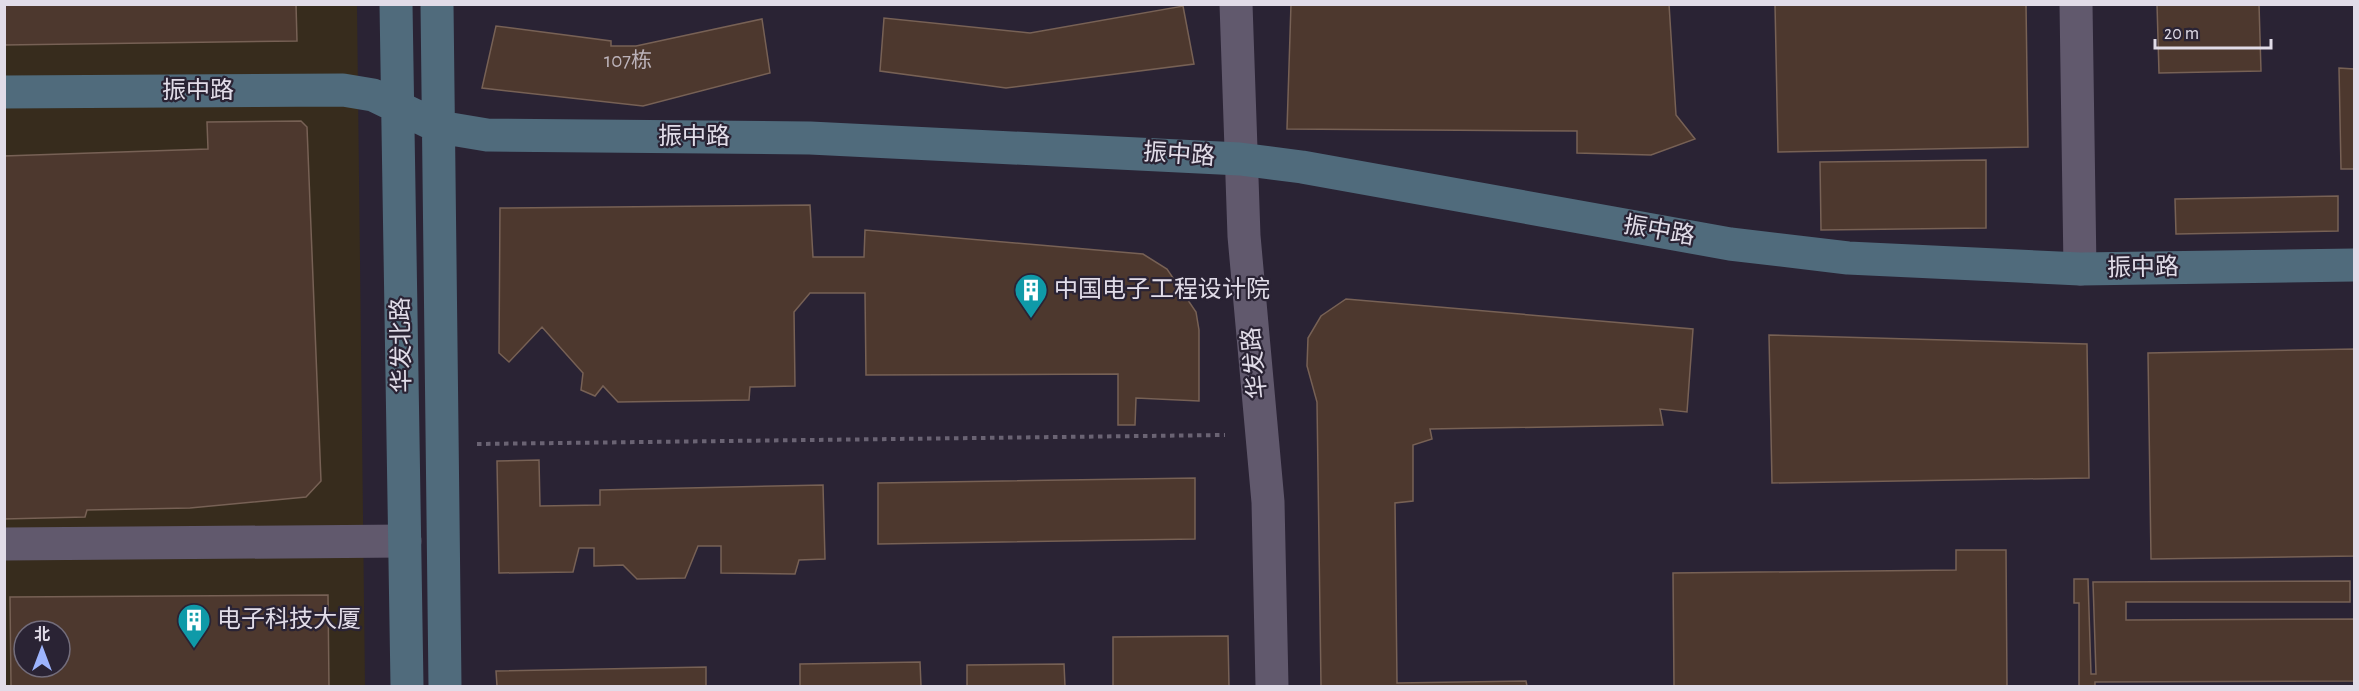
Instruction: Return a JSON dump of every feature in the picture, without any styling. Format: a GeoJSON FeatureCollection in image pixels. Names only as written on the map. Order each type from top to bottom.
{"type":"FeatureCollection","features":[{"type":"Feature","properties":{"kind":"street","name":"华发北路"},"geometry":{"type":"LineString","coordinates":[[396,4],[407,687]]}},
{"type":"Feature","properties":{"kind":"street","name":"华发北路"},"geometry":{"type":"LineString","coordinates":[[438,4],[445,687]]}},
{"type":"Feature","properties":{"kind":"street","name":"华发路"},"geometry":{"type":"LineString","coordinates":[[1236,4],[1240,159],[1247,282],[1263,434],[1271,560],[1272,687]]}},
{"type":"Feature","properties":{"kind":"street"},"geometry":{"type":"LineString","coordinates":[[2076,4],[2080,269]]}},
{"type":"Feature","properties":{"kind":"street","name":"振中路"},"geometry":{"type":"LineString","coordinates":[[4,92],[343,90],[373,95],[439,128],[488,135],[810,138],[1240,159],[1314,169],[1781,251],[1848,258],[2080,269],[2355,266]]}},
{"type":"Feature","properties":{"kind":"street"},"geometry":{"type":"LineString","coordinates":[[4,544],[405,541]]}},
{"type":"Feature","properties":{"kind":"path"},"geometry":{"type":"LineString","coordinates":[[443,444],[1263,434]]}},
{"type":"Feature","properties":{"kind":"shaded area"},"geometry":{"type":"Polygon","coordinates":[[[4,5],[357,5],[365,686],[5,686],[4,5]]]}},
{"type":"Feature","properties":{"kind":"building"},"geometry":{"type":"Polygon","coordinates":[[[4,4],[296,4],[297,41],[4,45],[4,4]]]}},
{"type":"Feature","properties":{"kind":"building"},"geometry":{"type":"Polygon","coordinates":[[[1291,4],[1669,4],[1676,115],[1695,139],[1651,155],[1577,153],[1577,131],[1287,129],[1291,4]]]}},
{"type":"Feature","properties":{"kind":"building"},"geometry":{"type":"Polygon","coordinates":[[[1775,4],[2026,4],[2028,147],[1778,152],[1775,4]]]}},
{"type":"Feature","properties":{"kind":"building"},"geometry":{"type":"Polygon","coordinates":[[[2157,4],[2259,4],[2261,71],[2159,73],[2157,4]]]}},
{"type":"Feature","properties":{"kind":"building"},"geometry":{"type":"Polygon","coordinates":[[[1183,6],[1194,64],[1006,88],[880,71],[884,18],[1030,33],[1183,6]]]}},
{"type":"Feature","properties":{"kind":"building"},"geometry":{"type":"Polygon","coordinates":[[[762,19],[770,73],[643,106],[482,88],[496,26],[611,41],[611,46],[636,46],[762,19]]]}},
{"type":"Feature","properties":{"kind":"building"},"geometry":{"type":"Polygon","coordinates":[[[2339,68],[2354,69],[2354,169],[2341,169],[2339,68]]]}},
{"type":"Feature","properties":{"kind":"building"},"geometry":{"type":"Polygon","coordinates":[[[301,121],[307,127],[321,481],[306,497],[190,508],[87,510],[85,517],[4,519],[4,156],[208,149],[207,122],[301,121]]]}},
{"type":"Feature","properties":{"kind":"building"},"geometry":{"type":"Polygon","coordinates":[[[1986,160],[1986,228],[1821,230],[1820,162],[1986,160]]]}},
{"type":"Feature","properties":{"kind":"building"},"geometry":{"type":"Polygon","coordinates":[[[2338,196],[2338,231],[2176,234],[2175,199],[2338,196]]]}},
{"type":"Feature","properties":{"kind":"building","name":"中国电子工程设计院"},"geometry":{"type":"Polygon","coordinates":[[[810,205],[813,257],[864,257],[865,230],[1143,254],[1167,269],[1196,312],[1199,330],[1199,401],[1136,398],[1135,425],[1118,425],[1118,374],[866,375],[865,293],[810,293],[794,312],[795,386],[750,387],[749,400],[618,402],[603,386],[595,396],[581,390],[583,373],[542,327],[509,362],[499,353],[500,208],[810,205]]]}},
{"type":"Feature","properties":{"kind":"building"},"geometry":{"type":"Polygon","coordinates":[[[1346,299],[1693,329],[1687,412],[1660,409],[1663,425],[1430,429],[1432,439],[1413,445],[1413,501],[1395,503],[1397,683],[1526,681],[1527,686],[1321,686],[1317,402],[1307,366],[1308,338],[1321,316],[1346,299]]]}},
{"type":"Feature","properties":{"kind":"building"},"geometry":{"type":"Polygon","coordinates":[[[1769,335],[2087,344],[2089,478],[1772,483],[1769,335]]]}},
{"type":"Feature","properties":{"kind":"building"},"geometry":{"type":"Polygon","coordinates":[[[2354,349],[2354,556],[2151,559],[2148,353],[2354,349]]]}},
{"type":"Feature","properties":{"kind":"building"},"geometry":{"type":"Polygon","coordinates":[[[539,460],[540,506],[600,505],[600,490],[823,485],[825,559],[799,560],[795,574],[721,573],[721,546],[698,546],[685,578],[637,579],[623,565],[594,566],[594,548],[579,548],[573,572],[499,573],[497,461],[539,460]]]}},
{"type":"Feature","properties":{"kind":"building"},"geometry":{"type":"Polygon","coordinates":[[[1195,478],[1195,539],[878,544],[878,483],[1195,478]]]}},
{"type":"Feature","properties":{"kind":"building"},"geometry":{"type":"Polygon","coordinates":[[[1956,550],[2006,550],[2007,686],[1674,686],[1673,573],[1956,570],[1956,550]]]}},
{"type":"Feature","properties":{"kind":"building"},"geometry":{"type":"Polygon","coordinates":[[[2074,579],[2088,579],[2091,674],[2096,674],[2093,582],[2350,581],[2350,602],[2126,602],[2126,620],[2354,619],[2354,681],[2095,682],[2095,686],[2079,686],[2079,603],[2074,603],[2074,579]]]}},
{"type":"Feature","properties":{"kind":"building","name":"电子科技大厦"},"geometry":{"type":"Polygon","coordinates":[[[328,595],[329,686],[11,686],[10,597],[328,595]]]}},
{"type":"Feature","properties":{"kind":"building"},"geometry":{"type":"Polygon","coordinates":[[[1228,636],[1229,686],[1113,686],[1113,637],[1228,636]]]}},
{"type":"Feature","properties":{"kind":"building"},"geometry":{"type":"Polygon","coordinates":[[[920,662],[921,686],[800,686],[800,664],[920,662]]]}},
{"type":"Feature","properties":{"kind":"building"},"geometry":{"type":"Polygon","coordinates":[[[1064,664],[1065,686],[967,686],[967,665],[1064,664]]]}},
{"type":"Feature","properties":{"kind":"building"},"geometry":{"type":"Polygon","coordinates":[[[706,667],[706,686],[497,686],[496,671],[706,667]]]}},
{"type":"Feature","properties":{"kind":"place","name":"中国电子工程设计院"},"geometry":{"type":"Point","coordinates":[1031,319]}},
{"type":"Feature","properties":{"kind":"place","name":"电子科技大厦"},"geometry":{"type":"Point","coordinates":[194,649]}}]}
